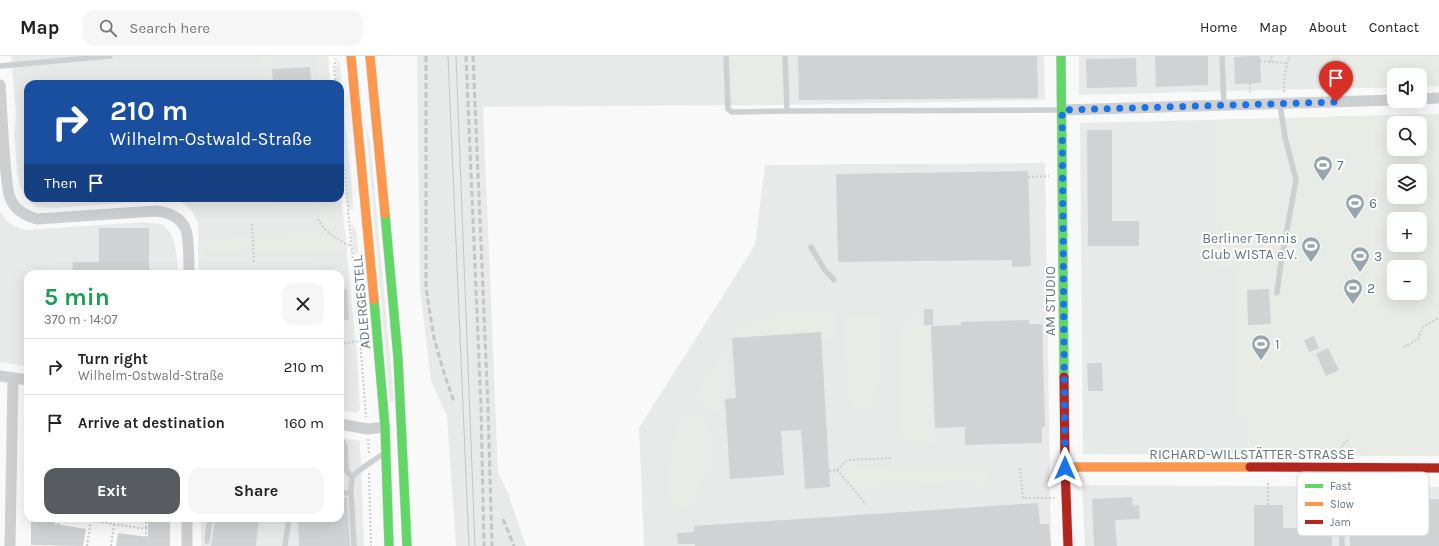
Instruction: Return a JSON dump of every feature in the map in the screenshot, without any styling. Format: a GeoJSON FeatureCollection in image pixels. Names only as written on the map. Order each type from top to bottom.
{"type":"FeatureCollection","features":[{"type":"Feature","properties":{"kind":"main road","name":"ADLERGESTELL"},"geometry":{"type":"LineString","coordinates":[[351,56],[375,294],[385,427],[389,546]]}},
{"type":"Feature","properties":{"kind":"main road","name":"AM STUDIO"},"geometry":{"type":"LineString","coordinates":[[1062,56],[1065,468],[1068,546]]}},
{"type":"Feature","properties":{"kind":"main road"},"geometry":{"type":"LineString","coordinates":[[370,57],[389,256],[402,425],[407,546]]}},
{"type":"Feature","properties":{"kind":"main road"},"geometry":{"type":"LineString","coordinates":[[385,427],[402,425]]}},
{"type":"Feature","properties":{"kind":"main road","name":"RICHARD-WILLSTÄTTER-STRASSE"},"geometry":{"type":"LineString","coordinates":[[1065,468],[1439,468]]}},
{"type":"Feature","properties":{"kind":"street"},"geometry":{"type":"LineString","coordinates":[[0,85],[9,196],[17,208],[25,215],[38,218],[156,211],[166,212],[178,220],[186,230],[189,270]]}},
{"type":"Feature","properties":{"kind":"street"},"geometry":{"type":"LineString","coordinates":[[1427,99],[1439,98]]}},
{"type":"Feature","properties":{"kind":"street"},"geometry":{"type":"LineString","coordinates":[[1062,110],[1387,100]]}},
{"type":"Feature","properties":{"kind":"street"},"geometry":{"type":"LineString","coordinates":[[0,376],[24,379]]}},
{"type":"Feature","properties":{"kind":"street"},"geometry":{"type":"LineString","coordinates":[[10,546],[13,378]]}},
{"type":"Feature","properties":{"kind":"street"},"geometry":{"type":"LineString","coordinates":[[344,425],[368,429],[385,427]]}},
{"type":"Feature","properties":{"kind":"street"},"geometry":{"type":"LineString","coordinates":[[187,522],[187,546]]}},
{"type":"Feature","properties":{"kind":"lane"},"geometry":{"type":"LineString","coordinates":[[0,66],[110,56]]}},
{"type":"Feature","properties":{"kind":"lane"},"geometry":{"type":"LineString","coordinates":[[726,56],[728,109],[732,112],[1062,110]]}},
{"type":"Feature","properties":{"kind":"lane"},"geometry":{"type":"LineString","coordinates":[[785,56],[787,111]]}},
{"type":"Feature","properties":{"kind":"lane"},"geometry":{"type":"LineString","coordinates":[[1222,56],[1224,106]]}},
{"type":"Feature","properties":{"kind":"lane"},"geometry":{"type":"LineString","coordinates":[[1278,293],[1281,262],[1296,180],[1285,137],[1280,104]]}},
{"type":"Feature","properties":{"kind":"lane"},"geometry":{"type":"LineString","coordinates":[[811,247],[824,269],[834,280]]}},
{"type":"Feature","properties":{"kind":"lane"},"geometry":{"type":"LineString","coordinates":[[344,444],[346,470],[352,477]]}},
{"type":"Feature","properties":{"kind":"lane"},"geometry":{"type":"LineString","coordinates":[[354,546],[351,493],[352,477],[360,469],[385,452]]}},
{"type":"Feature","properties":{"kind":"lane"},"geometry":{"type":"LineString","coordinates":[[344,493],[351,493]]}},
{"type":"Feature","properties":{"kind":"lane"},"geometry":{"type":"LineString","coordinates":[[207,541],[209,522]]}},
{"type":"Feature","properties":{"kind":"lane"},"geometry":{"type":"LineString","coordinates":[[285,546],[288,522]]}},
{"type":"Feature","properties":{"kind":"lane"},"geometry":{"type":"LineString","coordinates":[[1342,536],[1342,546]]}},
{"type":"Feature","properties":{"kind":"path"},"geometry":{"type":"LineString","coordinates":[[336,56],[334,68],[336,80]]}},
{"type":"Feature","properties":{"kind":"path"},"geometry":{"type":"LineString","coordinates":[[1270,62],[1272,56]]}},
{"type":"Feature","properties":{"kind":"path"},"geometry":{"type":"LineString","coordinates":[[1284,92],[1287,63],[1290,56]]}},
{"type":"Feature","properties":{"kind":"path"},"geometry":{"type":"LineString","coordinates":[[1260,61],[1287,63]]}},
{"type":"Feature","properties":{"kind":"path"},"geometry":{"type":"LineString","coordinates":[[1250,83],[1250,92]]}},
{"type":"Feature","properties":{"kind":"path"},"geometry":{"type":"LineString","coordinates":[[344,169],[368,429],[371,546]]}},
{"type":"Feature","properties":{"kind":"path"},"geometry":{"type":"LineString","coordinates":[[1028,176],[1063,176]]}},
{"type":"Feature","properties":{"kind":"path"},"geometry":{"type":"LineString","coordinates":[[318,219],[321,225],[340,241],[351,246]]}},
{"type":"Feature","properties":{"kind":"path"},"geometry":{"type":"LineString","coordinates":[[252,224],[254,263]]}},
{"type":"Feature","properties":{"kind":"path"},"geometry":{"type":"LineString","coordinates":[[1404,347],[1418,339],[1420,332],[1427,324],[1439,318]]}},
{"type":"Feature","properties":{"kind":"path"},"geometry":{"type":"LineString","coordinates":[[344,343],[360,341]]}},
{"type":"Feature","properties":{"kind":"path"},"geometry":{"type":"LineString","coordinates":[[1341,468],[1340,456],[1342,445],[1348,440]]}},
{"type":"Feature","properties":{"kind":"path"},"geometry":{"type":"LineString","coordinates":[[829,471],[837,470],[847,460],[891,458]]}},
{"type":"Feature","properties":{"kind":"path"},"geometry":{"type":"LineString","coordinates":[[1020,468],[1023,498],[1066,499]]}},
{"type":"Feature","properties":{"kind":"path"},"geometry":{"type":"LineString","coordinates":[[837,470],[866,504]]}},
{"type":"Feature","properties":{"kind":"path"},"geometry":{"type":"LineString","coordinates":[[1268,483],[1268,505]]}},
{"type":"Feature","properties":{"kind":"path"},"geometry":{"type":"LineString","coordinates":[[88,546],[91,522]]}},
{"type":"Feature","properties":{"kind":"path"},"geometry":{"type":"LineString","coordinates":[[100,522],[146,529]]}},
{"type":"Feature","properties":{"kind":"path"},"geometry":{"type":"LineString","coordinates":[[146,522],[146,537]]}},
{"type":"Feature","properties":{"kind":"path"},"geometry":{"type":"LineString","coordinates":[[111,546],[114,524]]}},
{"type":"Feature","properties":{"kind":"shaded area"},"geometry":{"type":"Polygon","coordinates":[[[11,56],[328,56],[330,80],[24,80],[24,194],[20,186],[17,172],[14,134],[16,115],[11,56]]]}},
{"type":"Feature","properties":{"kind":"shaded area"},"geometry":{"type":"Polygon","coordinates":[[[262,56],[271,56],[273,80],[270,80],[269,66],[262,66],[262,56]]]}},
{"type":"Feature","properties":{"kind":"shaded area"},"geometry":{"type":"Polygon","coordinates":[[[316,56],[328,56],[330,80],[318,80],[316,56]]]}},
{"type":"Feature","properties":{"kind":"shaded area"},"geometry":{"type":"Polygon","coordinates":[[[417,56],[1044,56],[1045,100],[780,105],[483,107],[498,472],[509,496],[526,546],[456,546],[447,416],[431,381],[420,288],[417,56]]]}},
{"type":"Feature","properties":{"kind":"shaded area"},"geometry":{"type":"Polygon","coordinates":[[[731,56],[785,56],[786,104],[736,105],[733,91],[731,56]]]}},
{"type":"Feature","properties":{"kind":"shaded area"},"geometry":{"type":"Polygon","coordinates":[[[1079,56],[1439,56],[1439,86],[1427,86],[1427,68],[1387,68],[1387,87],[1079,95],[1079,56]]]}},
{"type":"Feature","properties":{"kind":"shaded area"},"geometry":{"type":"Polygon","coordinates":[[[1275,56],[1287,56],[1287,58],[1284,62],[1274,61],[1275,56]]]}},
{"type":"Feature","properties":{"kind":"shaded area"},"geometry":{"type":"Polygon","coordinates":[[[1323,56],[1439,56],[1439,86],[1427,86],[1427,68],[1387,68],[1387,87],[1324,89],[1323,56]]]}},
{"type":"Feature","properties":{"kind":"shaded area"},"geometry":{"type":"Polygon","coordinates":[[[339,57],[341,80],[336,80],[335,68],[339,61],[339,57]]]}},
{"type":"Feature","properties":{"kind":"shaded area"},"geometry":{"type":"Polygon","coordinates":[[[344,108],[353,211],[348,207],[344,162],[344,108]]]}},
{"type":"Feature","properties":{"kind":"shaded area"},"geometry":{"type":"Polygon","coordinates":[[[1439,114],[1439,456],[1083,454],[1080,123],[1439,114]]]}},
{"type":"Feature","properties":{"kind":"shaded area","name":"Berliner Tennis Club WISTA e.V."},"geometry":{"type":"Polygon","coordinates":[[[1439,114],[1439,456],[1248,455],[1247,416],[1238,418],[1238,267],[1215,267],[1215,120],[1439,114]]]}},
{"type":"Feature","properties":{"kind":"shaded area"},"geometry":{"type":"Polygon","coordinates":[[[366,126],[370,141],[394,401],[390,402],[366,126]]]}},
{"type":"Feature","properties":{"kind":"shaded area"},"geometry":{"type":"Polygon","coordinates":[[[1045,163],[1051,546],[644,546],[639,428],[755,245],[765,165],[1045,163]]]}},
{"type":"Feature","properties":{"kind":"shaded area"},"geometry":{"type":"Polygon","coordinates":[[[30,202],[137,202],[51,208],[37,207],[30,202]]]}},
{"type":"Feature","properties":{"kind":"shaded area"},"geometry":{"type":"Polygon","coordinates":[[[180,202],[342,202],[358,369],[360,409],[357,413],[344,411],[344,270],[199,270],[198,223],[192,211],[180,202]]]}},
{"type":"Feature","properties":{"kind":"shaded area"},"geometry":{"type":"Polygon","coordinates":[[[279,202],[328,202],[343,217],[347,250],[255,250],[254,236],[324,231],[321,206],[279,208],[279,202]]]}},
{"type":"Feature","properties":{"kind":"shaded area"},"geometry":{"type":"Polygon","coordinates":[[[0,211],[5,219],[12,225],[21,229],[29,230],[143,222],[160,224],[170,232],[174,241],[178,270],[24,270],[24,365],[0,362],[0,211]]]}},
{"type":"Feature","properties":{"kind":"shaded area"},"geometry":{"type":"Polygon","coordinates":[[[351,224],[356,230],[358,252],[354,255],[351,224]]]}},
{"type":"Feature","properties":{"kind":"shaded area"},"geometry":{"type":"Polygon","coordinates":[[[250,237],[250,249],[204,250],[204,258],[198,258],[198,240],[250,237]]]}},
{"type":"Feature","properties":{"kind":"shaded area"},"geometry":{"type":"Polygon","coordinates":[[[913,310],[922,310],[922,328],[928,328],[935,439],[932,444],[914,445],[898,429],[898,423],[901,419],[900,329],[913,310]]]}},
{"type":"Feature","properties":{"kind":"shaded area"},"geometry":{"type":"Polygon","coordinates":[[[805,311],[835,313],[837,329],[831,340],[828,342],[827,337],[824,338],[823,331],[730,336],[749,321],[770,314],[805,311]]]}},
{"type":"Feature","properties":{"kind":"shaded area"},"geometry":{"type":"Polygon","coordinates":[[[884,316],[881,327],[882,377],[879,383],[875,385],[873,410],[854,409],[852,404],[849,403],[843,318],[884,316]]]}},
{"type":"Feature","properties":{"kind":"shaded area"},"geometry":{"type":"Polygon","coordinates":[[[353,319],[355,340],[344,341],[344,320],[353,319]]]}},
{"type":"Feature","properties":{"kind":"shaded area"},"geometry":{"type":"Polygon","coordinates":[[[356,344],[358,369],[344,369],[344,345],[356,344]]]}},
{"type":"Feature","properties":{"kind":"shaded area"},"geometry":{"type":"Polygon","coordinates":[[[727,346],[730,396],[720,397],[720,410],[710,410],[694,399],[727,346]]]}},
{"type":"Feature","properties":{"kind":"shaded area"},"geometry":{"type":"Polygon","coordinates":[[[688,410],[708,420],[712,439],[713,466],[697,491],[694,505],[691,507],[676,507],[669,497],[668,481],[670,456],[676,427],[688,410]]]}},
{"type":"Feature","properties":{"kind":"shaded area"},"geometry":{"type":"Polygon","coordinates":[[[344,439],[360,441],[364,546],[201,546],[201,522],[344,522],[344,439]]]}},
{"type":"Feature","properties":{"kind":"shaded area"},"geometry":{"type":"Polygon","coordinates":[[[847,462],[852,462],[852,469],[984,466],[988,468],[990,475],[987,483],[978,488],[977,480],[856,488],[841,471],[842,467],[847,462]]]}},
{"type":"Feature","properties":{"kind":"shaded area"},"geometry":{"type":"Polygon","coordinates":[[[1082,485],[1297,486],[1297,536],[1429,536],[1429,487],[1439,487],[1439,546],[1085,546],[1082,485]]]}},
{"type":"Feature","properties":{"kind":"shaded area"},"geometry":{"type":"Polygon","coordinates":[[[201,522],[205,522],[202,546],[201,522]]]}},
{"type":"Feature","properties":{"kind":"building"},"geometry":{"type":"Polygon","coordinates":[[[798,56],[1037,56],[1038,98],[799,100],[798,56]]]}},
{"type":"Feature","properties":{"kind":"building"},"geometry":{"type":"Polygon","coordinates":[[[1155,56],[1208,56],[1208,85],[1156,87],[1155,56]]]}},
{"type":"Feature","properties":{"kind":"building"},"geometry":{"type":"Polygon","coordinates":[[[1260,56],[1261,83],[1235,84],[1234,57],[1260,56]]]}},
{"type":"Feature","properties":{"kind":"building"},"geometry":{"type":"Polygon","coordinates":[[[1136,58],[1137,87],[1087,88],[1086,59],[1136,58]]]}},
{"type":"Feature","properties":{"kind":"building"},"geometry":{"type":"Polygon","coordinates":[[[310,67],[311,80],[273,80],[272,69],[310,67]]]}},
{"type":"Feature","properties":{"kind":"building"},"geometry":{"type":"Polygon","coordinates":[[[1087,130],[1112,130],[1112,221],[1139,221],[1139,246],[1088,246],[1087,130]]]}},
{"type":"Feature","properties":{"kind":"building"},"geometry":{"type":"Polygon","coordinates":[[[1028,171],[1031,266],[1012,267],[1012,260],[838,262],[836,174],[1028,171]]]}},
{"type":"Feature","properties":{"kind":"building"},"geometry":{"type":"Polygon","coordinates":[[[99,228],[149,228],[149,270],[72,270],[73,262],[99,262],[99,228]]]}},
{"type":"Feature","properties":{"kind":"building"},"geometry":{"type":"Polygon","coordinates":[[[344,289],[347,289],[349,320],[344,321],[344,289]]]}},
{"type":"Feature","properties":{"kind":"building"},"geometry":{"type":"Polygon","coordinates":[[[1269,289],[1271,324],[1248,325],[1247,290],[1269,289]]]}},
{"type":"Feature","properties":{"kind":"building"},"geometry":{"type":"Polygon","coordinates":[[[924,309],[933,309],[933,325],[924,325],[924,309]]]}},
{"type":"Feature","properties":{"kind":"building"},"geometry":{"type":"Polygon","coordinates":[[[1029,320],[1029,324],[1042,324],[1045,427],[1042,427],[1042,443],[965,445],[965,427],[935,428],[931,326],[961,325],[961,322],[1029,320]]]}},
{"type":"Feature","properties":{"kind":"building"},"geometry":{"type":"Polygon","coordinates":[[[821,332],[830,487],[805,489],[801,430],[781,431],[784,475],[730,479],[725,399],[736,398],[732,338],[821,332]]]}},
{"type":"Feature","properties":{"kind":"building"},"geometry":{"type":"Polygon","coordinates":[[[1314,336],[1319,348],[1309,352],[1304,340],[1314,336]]]}},
{"type":"Feature","properties":{"kind":"building"},"geometry":{"type":"Polygon","coordinates":[[[1328,348],[1339,370],[1326,376],[1316,354],[1328,348]]]}},
{"type":"Feature","properties":{"kind":"building"},"geometry":{"type":"Polygon","coordinates":[[[1087,363],[1102,363],[1103,391],[1088,391],[1087,363]]]}},
{"type":"Feature","properties":{"kind":"building"},"geometry":{"type":"Polygon","coordinates":[[[344,497],[347,497],[350,546],[299,546],[298,522],[344,522],[344,497]]]}},
{"type":"Feature","properties":{"kind":"building"},"geometry":{"type":"Polygon","coordinates":[[[1132,497],[1133,506],[1139,505],[1140,519],[1115,520],[1117,546],[1094,546],[1092,499],[1132,497]]]}},
{"type":"Feature","properties":{"kind":"building"},"geometry":{"type":"Polygon","coordinates":[[[1429,499],[1439,499],[1439,546],[1350,546],[1350,536],[1429,536],[1429,499]]]}},
{"type":"Feature","properties":{"kind":"building"},"geometry":{"type":"Polygon","coordinates":[[[1038,503],[1040,524],[1049,524],[1051,546],[695,546],[695,544],[678,544],[677,533],[694,532],[694,526],[1038,503]]]}},
{"type":"Feature","properties":{"kind":"building"},"geometry":{"type":"Polygon","coordinates":[[[1254,505],[1283,505],[1283,528],[1297,528],[1297,536],[1332,536],[1332,546],[1254,546],[1254,505]]]}},
{"type":"Feature","properties":{"kind":"building"},"geometry":{"type":"Polygon","coordinates":[[[31,522],[55,522],[55,524],[86,529],[83,546],[31,545],[31,522]]]}},
{"type":"Feature","properties":{"kind":"building"},"geometry":{"type":"Polygon","coordinates":[[[148,522],[170,522],[170,546],[116,546],[118,533],[148,537],[148,522]]]}},
{"type":"Feature","properties":{"kind":"building"},"geometry":{"type":"Polygon","coordinates":[[[214,522],[259,522],[256,546],[211,546],[214,522]]]}},
{"type":"Feature","properties":{"kind":"tram line"},"geometry":{"type":"LineString","coordinates":[[448,56],[469,546]]}},
{"type":"Feature","properties":{"kind":"tram line"},"geometry":{"type":"LineString","coordinates":[[456,56],[475,546]]}},
{"type":"Feature","properties":{"kind":"railway"},"geometry":{"type":"LineString","coordinates":[[426,56],[426,288],[434,338],[454,402]]}},
{"type":"Feature","properties":{"kind":"railway"},"geometry":{"type":"LineString","coordinates":[[466,56],[481,407],[484,546]]}},
{"type":"Feature","properties":{"kind":"railway"},"geometry":{"type":"LineString","coordinates":[[473,56],[488,407],[492,546]]}},
{"type":"Feature","properties":{"kind":"railway"},"geometry":{"type":"LineString","coordinates":[[503,519],[514,546]]}},
{"type":"Feature","properties":{"kind":"traffic: fast"},"geometry":{"type":"LineString","coordinates":[[1061,56],[1064,377]]}},
{"type":"Feature","properties":{"kind":"traffic: fast"},"geometry":{"type":"LineString","coordinates":[[385,214],[398,358],[407,546]]}},
{"type":"Feature","properties":{"kind":"traffic: fast"},"geometry":{"type":"LineString","coordinates":[[374,300],[385,427],[389,546]]}},
{"type":"Feature","properties":{"kind":"traffic: slow"},"geometry":{"type":"LineString","coordinates":[[351,56],[374,300]]}},
{"type":"Feature","properties":{"kind":"traffic: slow"},"geometry":{"type":"LineString","coordinates":[[370,56],[385,214]]}},
{"type":"Feature","properties":{"kind":"traffic: slow"},"geometry":{"type":"LineString","coordinates":[[1065,467],[1250,467]]}},
{"type":"Feature","properties":{"kind":"traffic: jam"},"geometry":{"type":"LineString","coordinates":[[1064,377],[1068,546]]}},
{"type":"Feature","properties":{"kind":"traffic: jam"},"geometry":{"type":"LineString","coordinates":[[1250,467],[1439,468]]}},
{"type":"Feature","properties":{"kind":"place","name":"7"},"geometry":{"type":"Point","coordinates":[1323,182]}},
{"type":"Feature","properties":{"kind":"place","name":"6"},"geometry":{"type":"Point","coordinates":[1355,220]}},
{"type":"Feature","properties":{"kind":"place","name":"Berliner Tennis Club WISTA e.V."},"geometry":{"type":"Point","coordinates":[1311,263]}},
{"type":"Feature","properties":{"kind":"place","name":"3"},"geometry":{"type":"Point","coordinates":[1360,273]}},
{"type":"Feature","properties":{"kind":"place","name":"2"},"geometry":{"type":"Point","coordinates":[1353,305]}},
{"type":"Feature","properties":{"kind":"place","name":"1"},"geometry":{"type":"Point","coordinates":[1261,361]}},
{"type":"Feature","properties":{"kind":"route"},"geometry":{"type":"LineString","coordinates":[[1065,468],[1062,110],[1336,102]]}}]}
